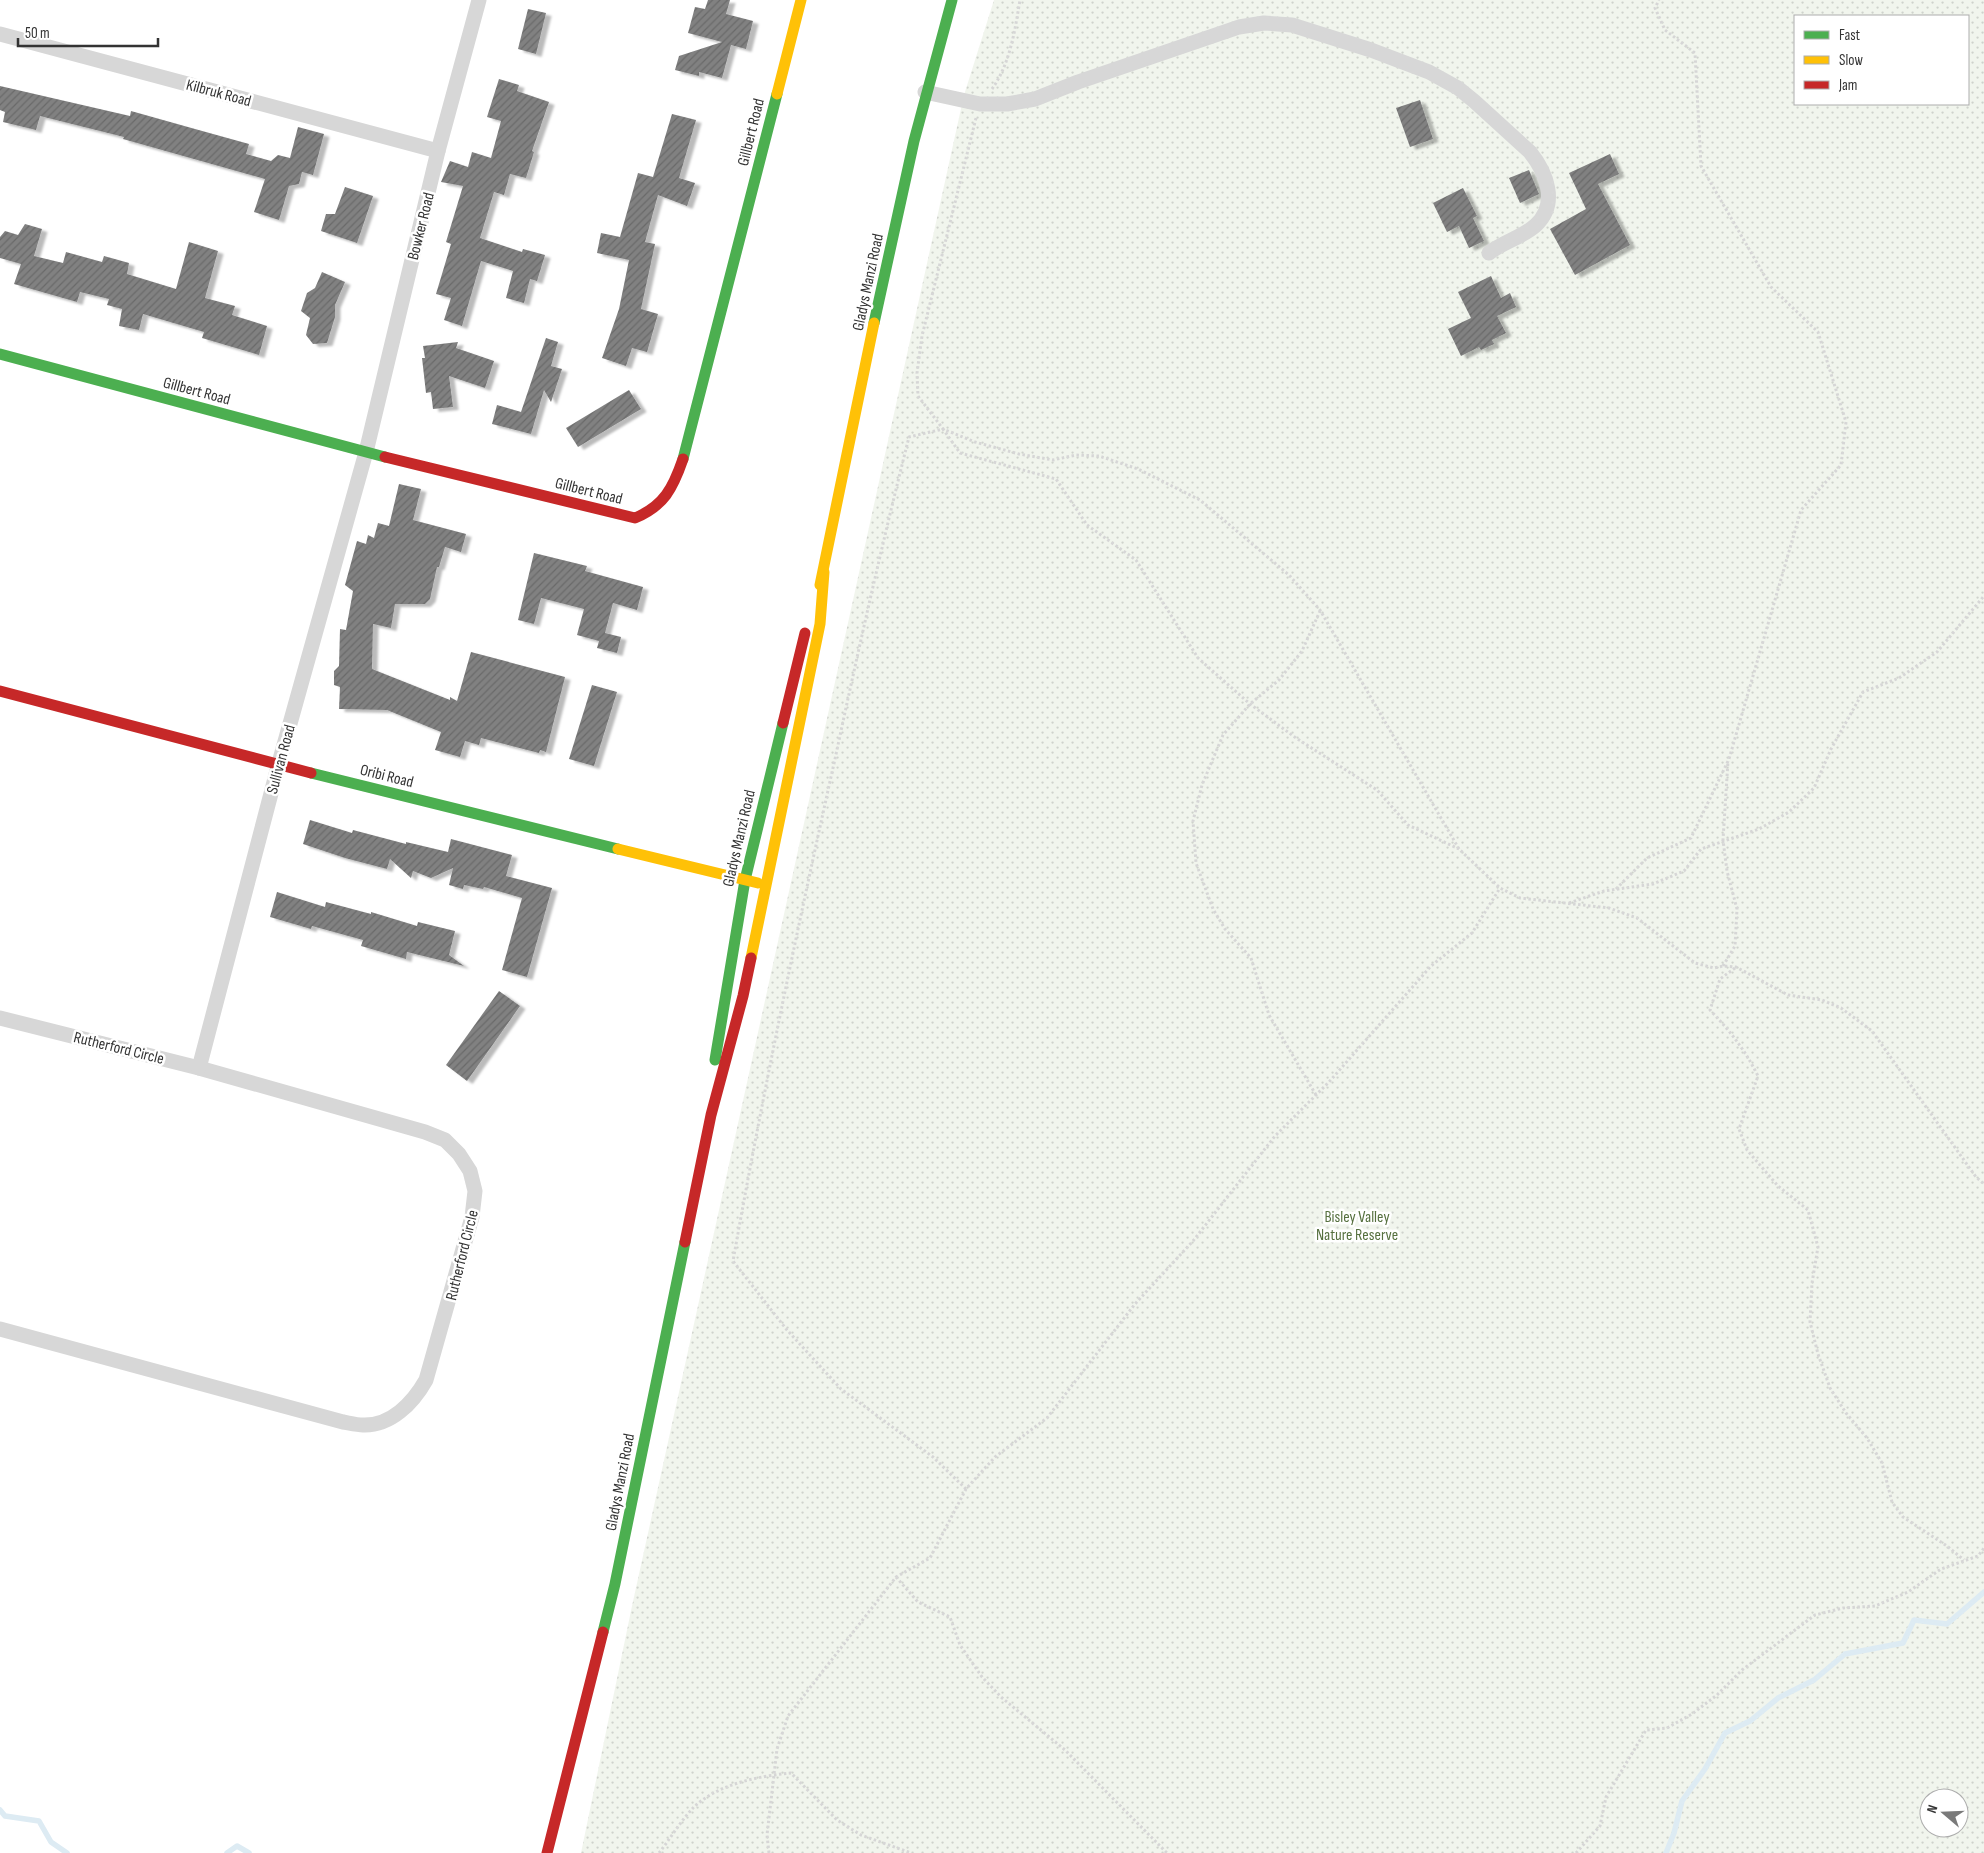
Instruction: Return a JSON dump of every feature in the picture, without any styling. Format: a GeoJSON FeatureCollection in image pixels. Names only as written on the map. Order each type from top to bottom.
{"type":"FeatureCollection","features":[{"type":"Feature","properties":{"kind":"main road","name":"Gillbert Road"},"geometry":{"type":"LineString","coordinates":[[0,354],[366,452],[635,518],[649,513],[661,503],[677,476],[685,453],[800,0]]}},
{"type":"Feature","properties":{"kind":"main road","name":"Gladys Manzi Road"},"geometry":{"type":"LineString","coordinates":[[711,1115],[717,1045],[745,880],[787,703],[824,572],[899,206],[925,92],[952,0]]}},
{"type":"Feature","properties":{"kind":"main road","name":"Gladys Manzi Road"},"geometry":{"type":"LineString","coordinates":[[546,1853],[615,1584],[711,1115],[743,996],[820,624],[824,572]]}},
{"type":"Feature","properties":{"kind":"main road","name":"Oribi Road"},"geometry":{"type":"LineString","coordinates":[[0,691],[279,764],[767,885]]}},
{"type":"Feature","properties":{"kind":"street","name":"Bowker Road"},"geometry":{"type":"LineString","coordinates":[[366,452],[438,151],[479,0]]}},
{"type":"Feature","properties":{"kind":"street"},"geometry":{"type":"LineString","coordinates":[[925,92],[980,104],[1007,104],[1035,99],[1078,82],[1239,27],[1264,23],[1292,25],[1371,50],[1429,72],[1458,88],[1474,100],[1530,152],[1546,178],[1549,195],[1545,212],[1535,226],[1490,253]]}},
{"type":"Feature","properties":{"kind":"street","name":"Kilbruk Road"},"geometry":{"type":"LineString","coordinates":[[0,34],[438,151]]}},
{"type":"Feature","properties":{"kind":"street","name":"Sullivan Road"},"geometry":{"type":"LineString","coordinates":[[199,1068],[279,764],[366,452]]}},
{"type":"Feature","properties":{"kind":"street","name":"Rutherford Circle"},"geometry":{"type":"LineString","coordinates":[[0,1018],[199,1068],[425,1132],[445,1140],[459,1154],[470,1171],[475,1190],[472,1217],[430,1370],[418,1394],[407,1406],[392,1417],[376,1424],[363,1425],[343,1422],[0,1329]]}},
{"type":"Feature","properties":{"kind":"path"},"geometry":{"type":"LineString","coordinates":[[1020,0],[1015,31],[1000,77],[980,104],[922,336],[917,373],[918,396],[960,453],[1056,479],[1087,525],[1136,560],[1198,658],[1250,704],[1296,738],[1377,790],[1408,825],[1459,849]]}},
{"type":"Feature","properties":{"kind":"path"},"geometry":{"type":"LineString","coordinates":[[1616,889],[1646,858],[1691,838],[1729,759],[1801,510],[1840,465],[1846,422],[1818,332],[1772,287],[1701,166],[1695,53],[1665,30],[1655,8],[1659,0]]}},
{"type":"Feature","properties":{"kind":"path"},"geometry":{"type":"LineString","coordinates":[[966,1489],[933,1457],[841,1389],[787,1330],[733,1261],[756,1131],[815,846],[882,542],[908,437],[943,429],[975,442],[1019,454],[1052,460],[1076,455],[1099,456],[1138,469],[1200,500],[1289,575],[1320,610],[1459,849],[1500,888],[1520,898],[1609,908],[1637,918],[1695,963],[1714,968],[1723,966],[1736,967],[1788,995],[1822,1000],[1841,1008],[1872,1031],[1976,1177],[1984,1184]]}},
{"type":"Feature","properties":{"kind":"path"},"geometry":{"type":"LineString","coordinates":[[1568,904],[1604,891],[1652,884],[1684,871],[1701,849],[1759,829],[1789,812],[1814,788],[1831,749],[1863,692],[1898,678],[1937,652],[1984,596]]}},
{"type":"Feature","properties":{"kind":"path"},"geometry":{"type":"LineString","coordinates":[[1316,1095],[1269,1015],[1251,958],[1225,930],[1213,909],[1196,863],[1194,821],[1202,785],[1223,735],[1250,704],[1279,680],[1302,652],[1320,610]]}},
{"type":"Feature","properties":{"kind":"path"},"geometry":{"type":"LineString","coordinates":[[1723,966],[1735,946],[1737,909],[1727,871],[1723,840],[1729,759]]}},
{"type":"Feature","properties":{"kind":"path"},"geometry":{"type":"LineString","coordinates":[[769,1853],[766,1834],[777,1749],[788,1716],[896,1577],[930,1558],[966,1489],[995,1457],[1047,1418],[1135,1304],[1193,1241],[1275,1136],[1316,1095],[1384,1021],[1431,966],[1472,933],[1500,888]]}},
{"type":"Feature","properties":{"kind":"path"},"geometry":{"type":"LineString","coordinates":[[1736,967],[1720,979],[1710,1010],[1734,1036],[1758,1076],[1739,1129],[1747,1150],[1778,1186],[1808,1210],[1818,1247],[1812,1284],[1810,1322],[1818,1354],[1830,1388],[1846,1413],[1867,1438],[1882,1463],[1892,1502],[1903,1517],[1947,1546],[1964,1560]]}},
{"type":"Feature","properties":{"kind":"path"},"geometry":{"type":"LineString","coordinates":[[1576,1853],[1600,1826],[1606,1797],[1646,1730],[1667,1728],[1692,1714],[1717,1695],[1742,1670],[1815,1615],[1843,1608],[1875,1606],[1908,1592],[1941,1569],[1978,1556],[1984,1548]]}},
{"type":"Feature","properties":{"kind":"path"},"geometry":{"type":"LineString","coordinates":[[896,1577],[918,1602],[950,1618],[960,1645],[982,1677],[1001,1697],[1065,1750],[1168,1853]]}},
{"type":"Feature","properties":{"kind":"path"},"geometry":{"type":"LineString","coordinates":[[660,1853],[694,1806],[728,1785],[774,1774],[791,1773],[837,1820],[861,1835],[911,1853]]}},
{"type":"Feature","properties":{"kind":"green space","name":"Bisley Valley Nature Reserve"},"geometry":{"type":"Polygon","coordinates":[[[994,0],[1984,0],[1984,1853],[581,1853],[632,1606],[964,95],[994,0]]]}},
{"type":"Feature","properties":{"kind":"building"},"geometry":{"type":"Polygon","coordinates":[[[708,0],[730,0],[726,14],[753,21],[746,49],[731,45],[722,78],[699,72],[699,76],[675,70],[679,56],[722,42],[688,33],[695,7],[705,9],[708,0]]]}},
{"type":"Feature","properties":{"kind":"building"},"geometry":{"type":"Polygon","coordinates":[[[528,9],[546,13],[536,54],[518,49],[528,9]]]}},
{"type":"Feature","properties":{"kind":"building"},"geometry":{"type":"Polygon","coordinates":[[[499,79],[519,85],[517,91],[549,102],[532,151],[534,152],[526,178],[510,174],[504,195],[494,192],[480,238],[522,252],[523,249],[545,255],[537,281],[530,279],[524,303],[506,298],[513,271],[481,261],[462,326],[444,320],[451,298],[436,294],[451,244],[446,242],[463,186],[441,182],[450,161],[468,167],[472,152],[491,158],[501,121],[487,117],[499,79]]]}},
{"type":"Feature","properties":{"kind":"building"},"geometry":{"type":"Polygon","coordinates":[[[0,86],[130,116],[131,111],[249,144],[246,154],[271,161],[278,155],[290,158],[298,127],[324,134],[313,175],[302,172],[299,184],[289,186],[279,220],[254,212],[265,179],[123,139],[124,137],[40,116],[36,130],[3,122],[5,112],[0,110],[0,86]]]}},
{"type":"Feature","properties":{"kind":"building"},"geometry":{"type":"Polygon","coordinates":[[[1420,100],[1433,139],[1410,147],[1396,108],[1420,100]]]}},
{"type":"Feature","properties":{"kind":"building"},"geometry":{"type":"Polygon","coordinates":[[[672,114],[696,120],[679,178],[695,183],[687,206],[658,195],[645,242],[655,244],[641,309],[658,314],[647,352],[632,348],[626,366],[602,358],[619,309],[629,260],[597,253],[601,233],[620,237],[638,173],[653,177],[672,114]]]}},
{"type":"Feature","properties":{"kind":"building"},"geometry":{"type":"Polygon","coordinates":[[[1610,154],[1619,174],[1598,184],[1630,245],[1575,275],[1550,229],[1586,209],[1569,173],[1610,154]]]}},
{"type":"Feature","properties":{"kind":"building"},"geometry":{"type":"Polygon","coordinates":[[[1529,170],[1539,194],[1520,203],[1509,178],[1529,170]]]}},
{"type":"Feature","properties":{"kind":"building"},"geometry":{"type":"Polygon","coordinates":[[[345,187],[373,196],[357,243],[321,231],[326,214],[335,214],[345,187]]]}},
{"type":"Feature","properties":{"kind":"building"},"geometry":{"type":"Polygon","coordinates":[[[1463,188],[1477,216],[1473,218],[1484,241],[1469,248],[1459,226],[1447,232],[1433,203],[1463,188]]]}},
{"type":"Feature","properties":{"kind":"building"},"geometry":{"type":"Polygon","coordinates":[[[25,224],[42,229],[34,256],[63,263],[66,252],[102,262],[104,256],[129,263],[127,274],[176,289],[189,242],[218,251],[205,298],[235,306],[232,315],[267,326],[259,355],[202,338],[204,332],[143,314],[139,330],[119,326],[122,309],[107,305],[109,299],[80,292],[77,302],[14,284],[21,264],[0,258],[0,237],[5,231],[18,235],[25,224]]]}},
{"type":"Feature","properties":{"kind":"building"},"geometry":{"type":"Polygon","coordinates":[[[322,272],[345,282],[335,305],[335,317],[327,343],[313,344],[306,335],[310,318],[301,311],[307,293],[315,288],[322,272]]]}},
{"type":"Feature","properties":{"kind":"building"},"geometry":{"type":"Polygon","coordinates":[[[1491,276],[1501,298],[1510,293],[1516,307],[1497,316],[1506,333],[1492,340],[1494,344],[1481,350],[1479,347],[1461,356],[1448,329],[1471,318],[1458,292],[1491,276]]]}},
{"type":"Feature","properties":{"kind":"building"},"geometry":{"type":"Polygon","coordinates":[[[546,338],[558,342],[551,366],[562,369],[551,402],[544,390],[531,434],[492,424],[497,405],[521,412],[546,338]]]}},
{"type":"Feature","properties":{"kind":"building"},"geometry":{"type":"Polygon","coordinates":[[[458,342],[456,348],[494,361],[485,388],[449,376],[453,407],[433,409],[431,392],[426,393],[422,358],[425,358],[423,346],[458,342]]]}},
{"type":"Feature","properties":{"kind":"building"},"geometry":{"type":"Polygon","coordinates":[[[629,390],[641,409],[578,447],[566,428],[629,390]]]}},
{"type":"Feature","properties":{"kind":"building"},"geometry":{"type":"Polygon","coordinates":[[[399,484],[421,489],[413,520],[466,534],[461,552],[445,547],[439,567],[437,567],[430,599],[425,604],[395,604],[391,628],[373,624],[372,669],[450,700],[450,697],[457,701],[471,652],[565,677],[546,752],[540,750],[539,753],[481,738],[479,745],[465,741],[460,757],[435,750],[441,732],[387,710],[339,709],[340,687],[334,685],[334,671],[339,666],[340,629],[346,630],[353,591],[345,585],[357,541],[366,544],[368,535],[374,538],[378,523],[389,526],[399,484]]]}},
{"type":"Feature","properties":{"kind":"building"},"geometry":{"type":"Polygon","coordinates":[[[534,553],[587,566],[585,571],[643,587],[637,610],[613,603],[605,633],[621,637],[617,653],[597,648],[599,641],[577,635],[584,609],[541,598],[534,624],[518,620],[534,553]]]}},
{"type":"Feature","properties":{"kind":"building"},"geometry":{"type":"Polygon","coordinates":[[[592,685],[617,692],[594,766],[569,759],[592,685]]]}},
{"type":"Feature","properties":{"kind":"building"},"geometry":{"type":"Polygon","coordinates":[[[310,820],[352,833],[353,830],[406,844],[406,842],[448,852],[451,839],[512,855],[506,876],[552,888],[527,977],[502,970],[522,898],[484,887],[483,889],[464,885],[463,889],[449,885],[453,868],[431,878],[413,871],[411,878],[390,859],[387,869],[303,844],[310,820]]]}},
{"type":"Feature","properties":{"kind":"building"},"geometry":{"type":"Polygon","coordinates":[[[277,892],[325,907],[326,902],[371,914],[371,912],[417,926],[418,922],[455,931],[449,955],[464,966],[407,952],[406,959],[361,946],[363,940],[312,926],[311,929],[270,917],[277,892]]]}},
{"type":"Feature","properties":{"kind":"building"},"geometry":{"type":"Polygon","coordinates":[[[499,991],[520,1006],[467,1081],[446,1065],[499,991]]]}},
{"type":"Feature","properties":{"kind":"waterway"},"geometry":{"type":"LineString","coordinates":[[1666,1853],[1674,1833],[1682,1801],[1705,1769],[1725,1733],[1750,1721],[1778,1698],[1814,1680],[1845,1654],[1903,1643],[1914,1620],[1947,1624],[1984,1592]]}},
{"type":"Feature","properties":{"kind":"waterway"},"geometry":{"type":"LineString","coordinates":[[0,1810],[5,1816],[39,1821],[51,1842],[67,1853]]}},
{"type":"Feature","properties":{"kind":"waterway"},"geometry":{"type":"LineString","coordinates":[[227,1853],[237,1846],[249,1853]]}},
{"type":"Feature","properties":{"kind":"traffic: fast"},"geometry":{"type":"LineString","coordinates":[[874,323],[914,141],[952,0]]}},
{"type":"Feature","properties":{"kind":"traffic: fast"},"geometry":{"type":"LineString","coordinates":[[683,459],[777,94]]}},
{"type":"Feature","properties":{"kind":"traffic: fast"},"geometry":{"type":"LineString","coordinates":[[0,354],[385,457]]}},
{"type":"Feature","properties":{"kind":"traffic: fast"},"geometry":{"type":"LineString","coordinates":[[715,1060],[745,880],[783,723]]}},
{"type":"Feature","properties":{"kind":"traffic: fast"},"geometry":{"type":"LineString","coordinates":[[311,773],[618,849]]}},
{"type":"Feature","properties":{"kind":"traffic: fast"},"geometry":{"type":"LineString","coordinates":[[603,1632],[615,1584],[685,1242]]}},
{"type":"Feature","properties":{"kind":"traffic: slow"},"geometry":{"type":"LineString","coordinates":[[777,94],[801,0]]}},
{"type":"Feature","properties":{"kind":"traffic: slow"},"geometry":{"type":"LineString","coordinates":[[820,585],[874,323]]}},
{"type":"Feature","properties":{"kind":"traffic: slow"},"geometry":{"type":"LineString","coordinates":[[751,958],[820,624],[824,572]]}},
{"type":"Feature","properties":{"kind":"traffic: slow"},"geometry":{"type":"LineString","coordinates":[[618,849],[758,883]]}},
{"type":"Feature","properties":{"kind":"traffic: jam"},"geometry":{"type":"LineString","coordinates":[[385,457],[635,518],[653,508],[666,495],[683,459]]}},
{"type":"Feature","properties":{"kind":"traffic: jam"},"geometry":{"type":"LineString","coordinates":[[783,723],[805,633]]}},
{"type":"Feature","properties":{"kind":"traffic: jam"},"geometry":{"type":"LineString","coordinates":[[0,691],[311,773]]}},
{"type":"Feature","properties":{"kind":"traffic: jam"},"geometry":{"type":"LineString","coordinates":[[685,1242],[711,1115],[743,996],[751,958]]}},
{"type":"Feature","properties":{"kind":"traffic: jam"},"geometry":{"type":"LineString","coordinates":[[547,1853],[603,1632]]}}]}
